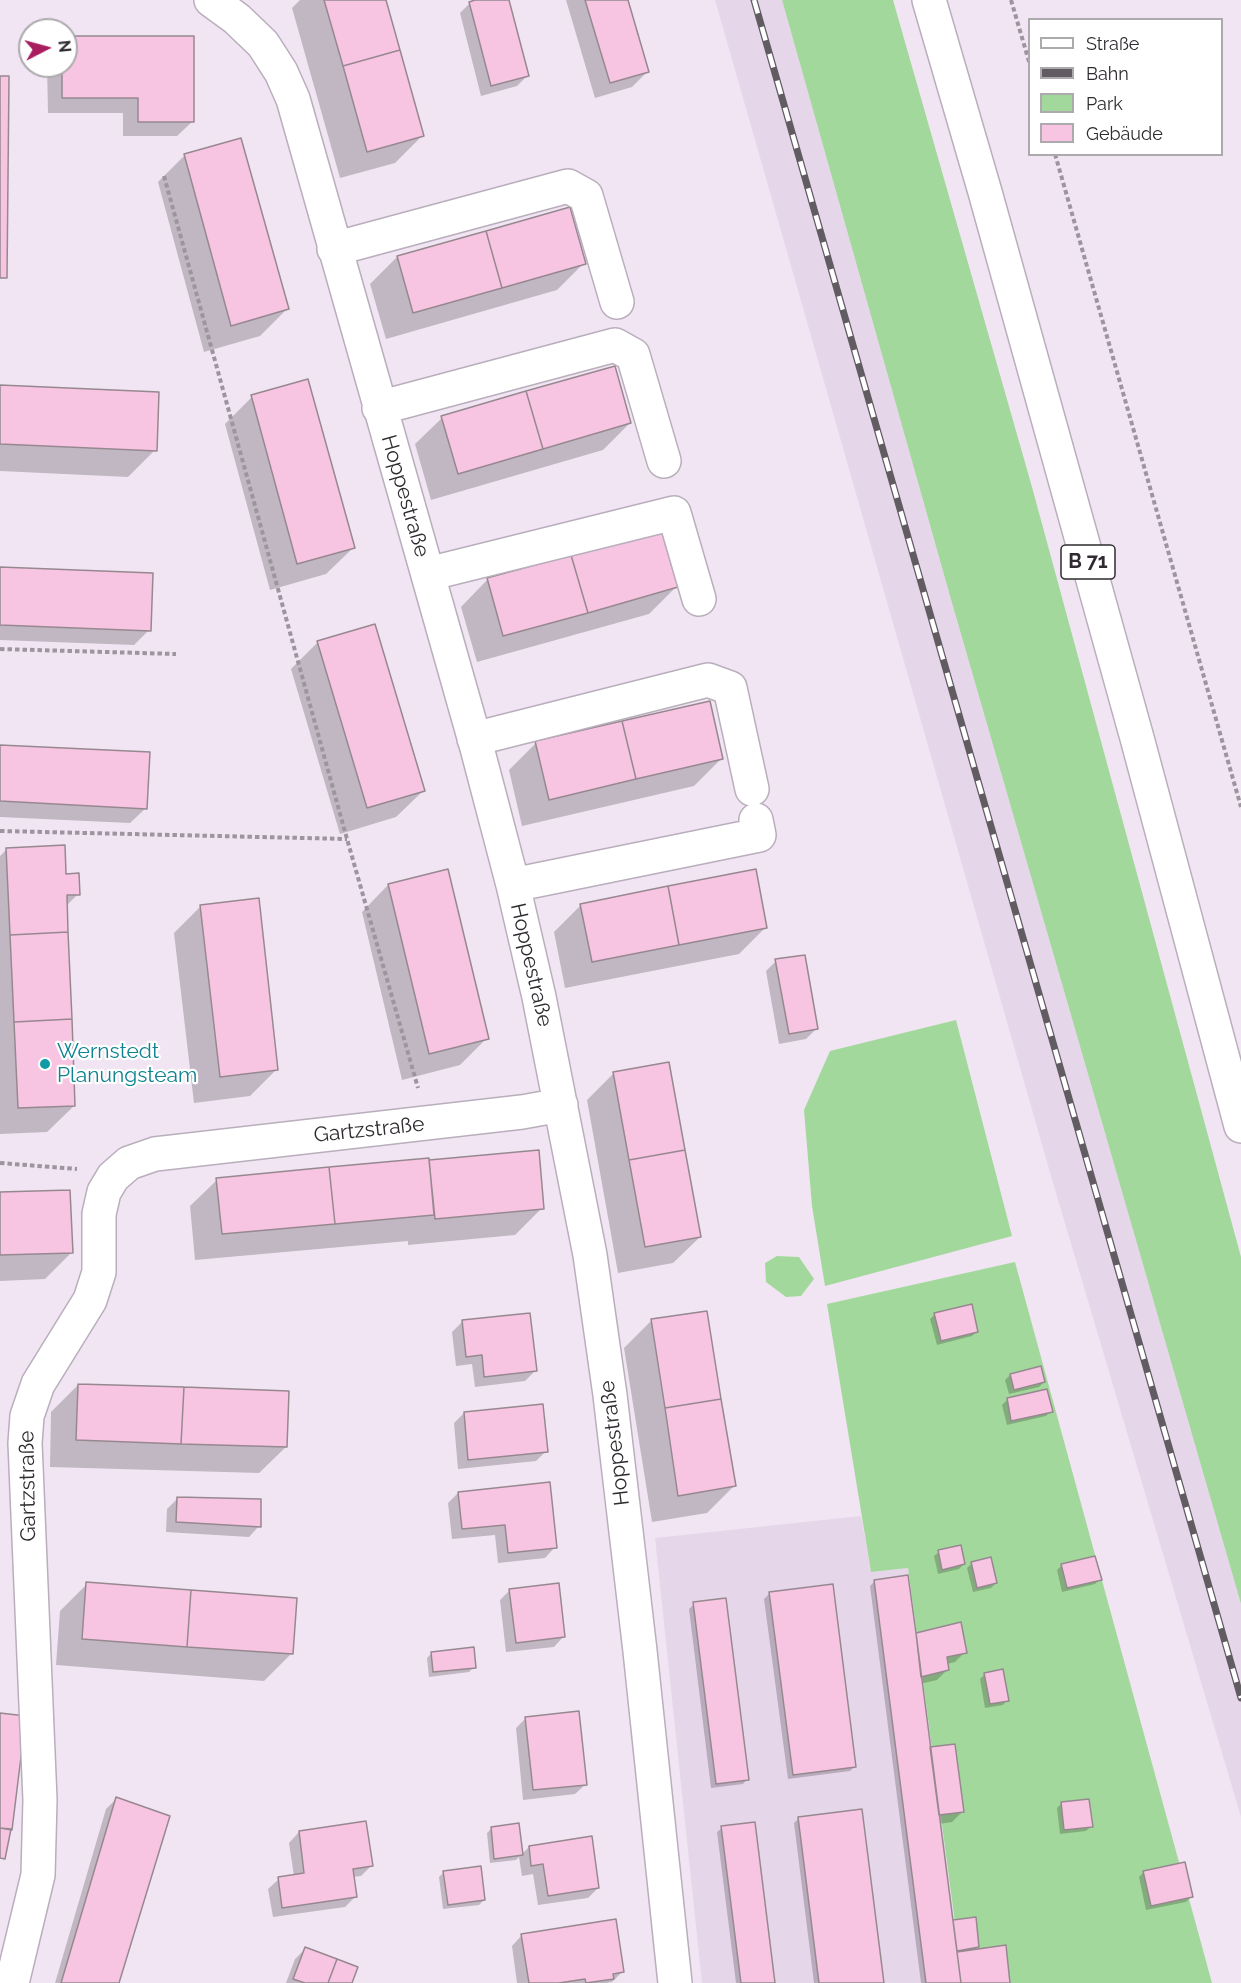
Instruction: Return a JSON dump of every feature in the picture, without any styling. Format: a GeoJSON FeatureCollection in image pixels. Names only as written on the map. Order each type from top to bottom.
{"type":"FeatureCollection","features":[{"type":"Feature","properties":{"kind":"street","name":"Hoppestraße"},"geometry":{"type":"LineString","coordinates":[[211,0],[237,19],[262,44],[281,72],[293,99],[428,574],[513,885],[539,997],[590,1255],[610,1395],[640,1651],[675,1983]]}},
{"type":"Feature","properties":{"kind":"street","name":"B 71"},"geometry":{"type":"LineString","coordinates":[[929,0],[1113,651],[1241,1126]]}},
{"type":"Feature","properties":{"kind":"street"},"geometry":{"type":"LineString","coordinates":[[334,249],[568,186],[586,196],[617,302]]}},
{"type":"Feature","properties":{"kind":"street"},"geometry":{"type":"LineString","coordinates":[[379,408],[615,345],[633,355],[664,461]]}},
{"type":"Feature","properties":{"kind":"street"},"geometry":{"type":"LineString","coordinates":[[428,574],[674,513],[699,599]]}},
{"type":"Feature","properties":{"kind":"street"},"geometry":{"type":"LineString","coordinates":[[474,739],[708,680],[730,688],[759,835],[513,885]]}},
{"type":"Feature","properties":{"kind":"street","name":"Gartzstraße"},"geometry":{"type":"LineString","coordinates":[[12,1983],[38,1875],[40,1800],[25,1443],[27,1416],[38,1384],[90,1300],[99,1272],[99,1214],[104,1192],[113,1177],[129,1163],[155,1154],[522,1112],[561,1105]]}},
{"type":"Feature","properties":{"kind":"path"},"geometry":{"type":"LineString","coordinates":[[1011,0],[1028,61]]}},
{"type":"Feature","properties":{"kind":"path"},"geometry":{"type":"LineString","coordinates":[[1056,156],[1241,807]]}},
{"type":"Feature","properties":{"kind":"path"},"geometry":{"type":"LineString","coordinates":[[164,176],[428,1123]]}},
{"type":"Feature","properties":{"kind":"path"},"geometry":{"type":"LineString","coordinates":[[0,649],[176,654]]}},
{"type":"Feature","properties":{"kind":"path"},"geometry":{"type":"LineString","coordinates":[[0,831],[347,838]]}},
{"type":"Feature","properties":{"kind":"path"},"geometry":{"type":"LineString","coordinates":[[0,1163],[72,1168],[113,1177]]}},
{"type":"Feature","properties":{"kind":"shaded area"},"geometry":{"type":"Polygon","coordinates":[[[715,0],[782,0],[950,596],[1241,1604],[1241,1817],[1051,1176],[715,0]]]}},
{"type":"Feature","properties":{"kind":"shaded area"},"geometry":{"type":"Polygon","coordinates":[[[861,1516],[871,1572],[908,1568],[963,1983],[702,1983],[655,1538],[861,1516]]]}},
{"type":"Feature","properties":{"kind":"green space"},"geometry":{"type":"Polygon","coordinates":[[[782,0],[893,0],[1032,487],[1241,1257],[1241,1604],[950,596],[782,0]]]}},
{"type":"Feature","properties":{"kind":"green space"},"geometry":{"type":"Polygon","coordinates":[[[956,1020],[1012,1236],[825,1286],[812,1206],[804,1110],[830,1051],[956,1020]]]}},
{"type":"Feature","properties":{"kind":"green space"},"geometry":{"type":"Polygon","coordinates":[[[777,1256],[799,1257],[814,1279],[801,1296],[786,1297],[766,1282],[765,1263],[777,1256]]]}},
{"type":"Feature","properties":{"kind":"green space"},"geometry":{"type":"Polygon","coordinates":[[[1015,1262],[1212,1983],[963,1983],[908,1568],[871,1572],[827,1304],[1015,1262]]]}},
{"type":"Feature","properties":{"kind":"building"},"geometry":{"type":"Polygon","coordinates":[[[324,0],[386,0],[400,50],[343,66],[324,0]]]}},
{"type":"Feature","properties":{"kind":"building"},"geometry":{"type":"Polygon","coordinates":[[[509,0],[529,76],[491,86],[469,2],[509,0]]]}},
{"type":"Feature","properties":{"kind":"building"},"geometry":{"type":"Polygon","coordinates":[[[585,0],[628,0],[649,72],[610,83],[585,0]]]}},
{"type":"Feature","properties":{"kind":"building"},"geometry":{"type":"Polygon","coordinates":[[[78,36],[194,36],[194,122],[138,122],[138,98],[62,98],[62,78],[78,78],[78,36]]]}},
{"type":"Feature","properties":{"kind":"building"},"geometry":{"type":"Polygon","coordinates":[[[400,50],[424,136],[367,152],[343,66],[400,50]]]}},
{"type":"Feature","properties":{"kind":"building"},"geometry":{"type":"Polygon","coordinates":[[[0,76],[9,76],[7,278],[0,278],[0,76]]]}},
{"type":"Feature","properties":{"kind":"building"},"geometry":{"type":"Polygon","coordinates":[[[241,138],[289,309],[231,326],[184,154],[241,138]]]}},
{"type":"Feature","properties":{"kind":"building"},"geometry":{"type":"Polygon","coordinates":[[[570,207],[586,264],[502,288],[486,231],[570,207]]]}},
{"type":"Feature","properties":{"kind":"building"},"geometry":{"type":"Polygon","coordinates":[[[486,231],[502,288],[413,313],[397,256],[486,231]]]}},
{"type":"Feature","properties":{"kind":"building"},"geometry":{"type":"Polygon","coordinates":[[[615,366],[631,423],[543,449],[526,391],[615,366]]]}},
{"type":"Feature","properties":{"kind":"building"},"geometry":{"type":"Polygon","coordinates":[[[308,379],[355,548],[297,564],[251,395],[308,379]]]}},
{"type":"Feature","properties":{"kind":"building"},"geometry":{"type":"Polygon","coordinates":[[[0,385],[159,392],[157,451],[0,444],[0,385]]]}},
{"type":"Feature","properties":{"kind":"building"},"geometry":{"type":"Polygon","coordinates":[[[526,391],[543,449],[458,474],[441,416],[526,391]]]}},
{"type":"Feature","properties":{"kind":"building"},"geometry":{"type":"Polygon","coordinates":[[[661,529],[678,587],[588,613],[571,555],[661,529]]]}},
{"type":"Feature","properties":{"kind":"building"},"geometry":{"type":"Polygon","coordinates":[[[571,555],[588,613],[503,636],[487,578],[571,555]]]}},
{"type":"Feature","properties":{"kind":"building"},"geometry":{"type":"Polygon","coordinates":[[[0,567],[153,573],[151,631],[0,625],[0,567]]]}},
{"type":"Feature","properties":{"kind":"building"},"geometry":{"type":"Polygon","coordinates":[[[375,624],[425,791],[367,808],[317,641],[375,624]]]}},
{"type":"Feature","properties":{"kind":"building"},"geometry":{"type":"Polygon","coordinates":[[[710,701],[723,759],[636,779],[622,721],[710,701]]]}},
{"type":"Feature","properties":{"kind":"building"},"geometry":{"type":"Polygon","coordinates":[[[622,721],[636,779],[549,800],[535,741],[622,721]]]}},
{"type":"Feature","properties":{"kind":"building"},"geometry":{"type":"Polygon","coordinates":[[[0,745],[150,752],[147,809],[0,801],[0,745]]]}},
{"type":"Feature","properties":{"kind":"building"},"geometry":{"type":"Polygon","coordinates":[[[65,845],[66,874],[79,873],[80,895],[67,895],[68,932],[10,935],[6,848],[65,845]]]}},
{"type":"Feature","properties":{"kind":"building"},"geometry":{"type":"Polygon","coordinates":[[[448,869],[489,1039],[429,1054],[388,884],[448,869]]]}},
{"type":"Feature","properties":{"kind":"building"},"geometry":{"type":"Polygon","coordinates":[[[756,869],[767,928],[679,945],[668,886],[756,869]]]}},
{"type":"Feature","properties":{"kind":"building"},"geometry":{"type":"Polygon","coordinates":[[[668,886],[679,945],[592,962],[580,904],[668,886]]]}},
{"type":"Feature","properties":{"kind":"building"},"geometry":{"type":"Polygon","coordinates":[[[259,898],[278,1070],[220,1077],[200,905],[259,898]]]}},
{"type":"Feature","properties":{"kind":"building"},"geometry":{"type":"Polygon","coordinates":[[[68,932],[72,1019],[14,1022],[10,935],[68,932]]]}},
{"type":"Feature","properties":{"kind":"building"},"geometry":{"type":"Polygon","coordinates":[[[805,955],[818,1029],[789,1034],[775,959],[805,955]]]}},
{"type":"Feature","properties":{"kind":"building","name":"Wernstedt Planungsteam"},"geometry":{"type":"Polygon","coordinates":[[[72,1019],[75,1106],[18,1108],[14,1022],[72,1019]]]}},
{"type":"Feature","properties":{"kind":"building"},"geometry":{"type":"Polygon","coordinates":[[[669,1062],[685,1150],[629,1160],[613,1072],[669,1062]]]}},
{"type":"Feature","properties":{"kind":"building"},"geometry":{"type":"Polygon","coordinates":[[[539,1150],[544,1209],[435,1219],[429,1160],[539,1150]]]}},
{"type":"Feature","properties":{"kind":"building"},"geometry":{"type":"Polygon","coordinates":[[[685,1150],[701,1237],[645,1247],[629,1160],[685,1150]]]}},
{"type":"Feature","properties":{"kind":"building"},"geometry":{"type":"Polygon","coordinates":[[[429,1158],[434,1215],[335,1224],[329,1167],[429,1158]]]}},
{"type":"Feature","properties":{"kind":"building"},"geometry":{"type":"Polygon","coordinates":[[[329,1167],[335,1224],[222,1234],[216,1178],[329,1167]]]}},
{"type":"Feature","properties":{"kind":"building"},"geometry":{"type":"Polygon","coordinates":[[[70,1190],[73,1253],[0,1255],[0,1192],[70,1190]]]}},
{"type":"Feature","properties":{"kind":"building"},"geometry":{"type":"Polygon","coordinates":[[[972,1304],[978,1332],[941,1341],[934,1313],[972,1304]]]}},
{"type":"Feature","properties":{"kind":"building"},"geometry":{"type":"Polygon","coordinates":[[[707,1311],[721,1399],[665,1408],[651,1319],[707,1311]]]}},
{"type":"Feature","properties":{"kind":"building"},"geometry":{"type":"Polygon","coordinates":[[[530,1313],[537,1371],[484,1377],[482,1355],[466,1357],[462,1320],[530,1313]]]}},
{"type":"Feature","properties":{"kind":"building"},"geometry":{"type":"Polygon","coordinates":[[[1041,1366],[1045,1382],[1014,1390],[1010,1374],[1041,1366]]]}},
{"type":"Feature","properties":{"kind":"building"},"geometry":{"type":"Polygon","coordinates":[[[78,1384],[184,1387],[181,1444],[76,1440],[78,1384]]]}},
{"type":"Feature","properties":{"kind":"building"},"geometry":{"type":"Polygon","coordinates":[[[184,1387],[289,1391],[287,1447],[181,1444],[184,1387]]]}},
{"type":"Feature","properties":{"kind":"building"},"geometry":{"type":"Polygon","coordinates":[[[1047,1389],[1053,1412],[1011,1421],[1007,1398],[1047,1389]]]}},
{"type":"Feature","properties":{"kind":"building"},"geometry":{"type":"Polygon","coordinates":[[[721,1399],[736,1486],[678,1496],[665,1408],[721,1399]]]}},
{"type":"Feature","properties":{"kind":"building"},"geometry":{"type":"Polygon","coordinates":[[[543,1404],[548,1452],[468,1460],[464,1412],[543,1404]]]}},
{"type":"Feature","properties":{"kind":"building"},"geometry":{"type":"Polygon","coordinates":[[[550,1482],[557,1548],[508,1553],[505,1525],[462,1529],[458,1492],[550,1482]]]}},
{"type":"Feature","properties":{"kind":"building"},"geometry":{"type":"Polygon","coordinates":[[[177,1497],[261,1499],[261,1527],[176,1522],[177,1497]]]}},
{"type":"Feature","properties":{"kind":"building"},"geometry":{"type":"Polygon","coordinates":[[[961,1545],[965,1564],[942,1570],[938,1550],[961,1545]]]}},
{"type":"Feature","properties":{"kind":"building"},"geometry":{"type":"Polygon","coordinates":[[[1095,1556],[1102,1580],[1067,1588],[1061,1564],[1095,1556]]]}},
{"type":"Feature","properties":{"kind":"building"},"geometry":{"type":"Polygon","coordinates":[[[991,1557],[997,1583],[977,1588],[971,1562],[991,1557]]]}},
{"type":"Feature","properties":{"kind":"building"},"geometry":{"type":"Polygon","coordinates":[[[908,1575],[961,1983],[926,1983],[874,1580],[908,1575]]]}},
{"type":"Feature","properties":{"kind":"building"},"geometry":{"type":"Polygon","coordinates":[[[86,1582],[191,1590],[187,1647],[82,1639],[86,1582]]]}},
{"type":"Feature","properties":{"kind":"building"},"geometry":{"type":"Polygon","coordinates":[[[559,1583],[565,1637],[516,1643],[509,1589],[559,1583]]]}},
{"type":"Feature","properties":{"kind":"building"},"geometry":{"type":"Polygon","coordinates":[[[833,1584],[856,1767],[793,1775],[769,1592],[833,1584]]]}},
{"type":"Feature","properties":{"kind":"building"},"geometry":{"type":"Polygon","coordinates":[[[191,1590],[297,1598],[293,1654],[187,1647],[191,1590]]]}},
{"type":"Feature","properties":{"kind":"building"},"geometry":{"type":"Polygon","coordinates":[[[726,1598],[749,1780],[716,1784],[693,1602],[726,1598]]]}},
{"type":"Feature","properties":{"kind":"building"},"geometry":{"type":"Polygon","coordinates":[[[961,1622],[967,1653],[947,1657],[949,1670],[921,1677],[916,1633],[961,1622]]]}},
{"type":"Feature","properties":{"kind":"building"},"geometry":{"type":"Polygon","coordinates":[[[474,1647],[476,1668],[433,1672],[431,1652],[474,1647]]]}},
{"type":"Feature","properties":{"kind":"building"},"geometry":{"type":"Polygon","coordinates":[[[1003,1669],[1009,1701],[990,1704],[984,1673],[1003,1669]]]}},
{"type":"Feature","properties":{"kind":"building"},"geometry":{"type":"Polygon","coordinates":[[[579,1711],[587,1785],[533,1790],[525,1717],[579,1711]]]}},
{"type":"Feature","properties":{"kind":"building"},"geometry":{"type":"Polygon","coordinates":[[[0,1713],[26,1716],[12,1830],[0,1828],[0,1713]]]}},
{"type":"Feature","properties":{"kind":"building"},"geometry":{"type":"Polygon","coordinates":[[[955,1744],[964,1812],[939,1815],[930,1747],[955,1744]]]}},
{"type":"Feature","properties":{"kind":"building"},"geometry":{"type":"Polygon","coordinates":[[[116,1797],[170,1816],[119,1983],[61,1983],[116,1797]]]}},
{"type":"Feature","properties":{"kind":"building"},"geometry":{"type":"Polygon","coordinates":[[[1089,1799],[1093,1827],[1064,1830],[1061,1802],[1089,1799]]]}},
{"type":"Feature","properties":{"kind":"building"},"geometry":{"type":"Polygon","coordinates":[[[862,1809],[884,1983],[819,1983],[798,1817],[862,1809]]]}},
{"type":"Feature","properties":{"kind":"building"},"geometry":{"type":"Polygon","coordinates":[[[366,1821],[373,1866],[353,1869],[357,1897],[282,1908],[278,1877],[304,1873],[299,1831],[366,1821]]]}},
{"type":"Feature","properties":{"kind":"building"},"geometry":{"type":"Polygon","coordinates":[[[755,1822],[775,1983],[741,1983],[721,1826],[755,1822]]]}},
{"type":"Feature","properties":{"kind":"building"},"geometry":{"type":"Polygon","coordinates":[[[519,1823],[523,1855],[494,1859],[491,1827],[519,1823]]]}},
{"type":"Feature","properties":{"kind":"building"},"geometry":{"type":"Polygon","coordinates":[[[0,1828],[11,1829],[5,1859],[0,1858],[0,1828]]]}},
{"type":"Feature","properties":{"kind":"building"},"geometry":{"type":"Polygon","coordinates":[[[592,1836],[599,1888],[548,1896],[543,1864],[531,1866],[529,1846],[592,1836]]]}},
{"type":"Feature","properties":{"kind":"building"},"geometry":{"type":"Polygon","coordinates":[[[1185,1862],[1193,1897],[1151,1906],[1143,1871],[1185,1862]]]}},
{"type":"Feature","properties":{"kind":"building"},"geometry":{"type":"Polygon","coordinates":[[[481,1866],[485,1900],[448,1905],[443,1871],[481,1866]]]}},
{"type":"Feature","properties":{"kind":"building"},"geometry":{"type":"Polygon","coordinates":[[[976,1917],[979,1947],[957,1951],[953,1920],[976,1917]]]}},
{"type":"Feature","properties":{"kind":"building"},"geometry":{"type":"Polygon","coordinates":[[[616,1919],[624,1972],[613,1974],[614,1979],[586,1983],[585,1979],[559,1983],[529,1983],[521,1934],[616,1919]]]}},
{"type":"Feature","properties":{"kind":"building"},"geometry":{"type":"Polygon","coordinates":[[[1006,1945],[1010,1983],[961,1983],[957,1952],[1006,1945]]]}},
{"type":"Feature","properties":{"kind":"building"},"geometry":{"type":"Polygon","coordinates":[[[305,1947],[337,1959],[328,1983],[305,1983],[293,1979],[305,1947]]]}},
{"type":"Feature","properties":{"kind":"building"},"geometry":{"type":"Polygon","coordinates":[[[337,1959],[358,1967],[352,1983],[328,1983],[337,1959]]]}},
{"type":"Feature","properties":{"kind":"railway"},"geometry":{"type":"LineString","coordinates":[[754,0],[1241,1698]]}},
{"type":"Feature","properties":{"kind":"place","name":"Wernstedt Planungsteam"},"geometry":{"type":"Point","coordinates":[45,1064]}}]}
